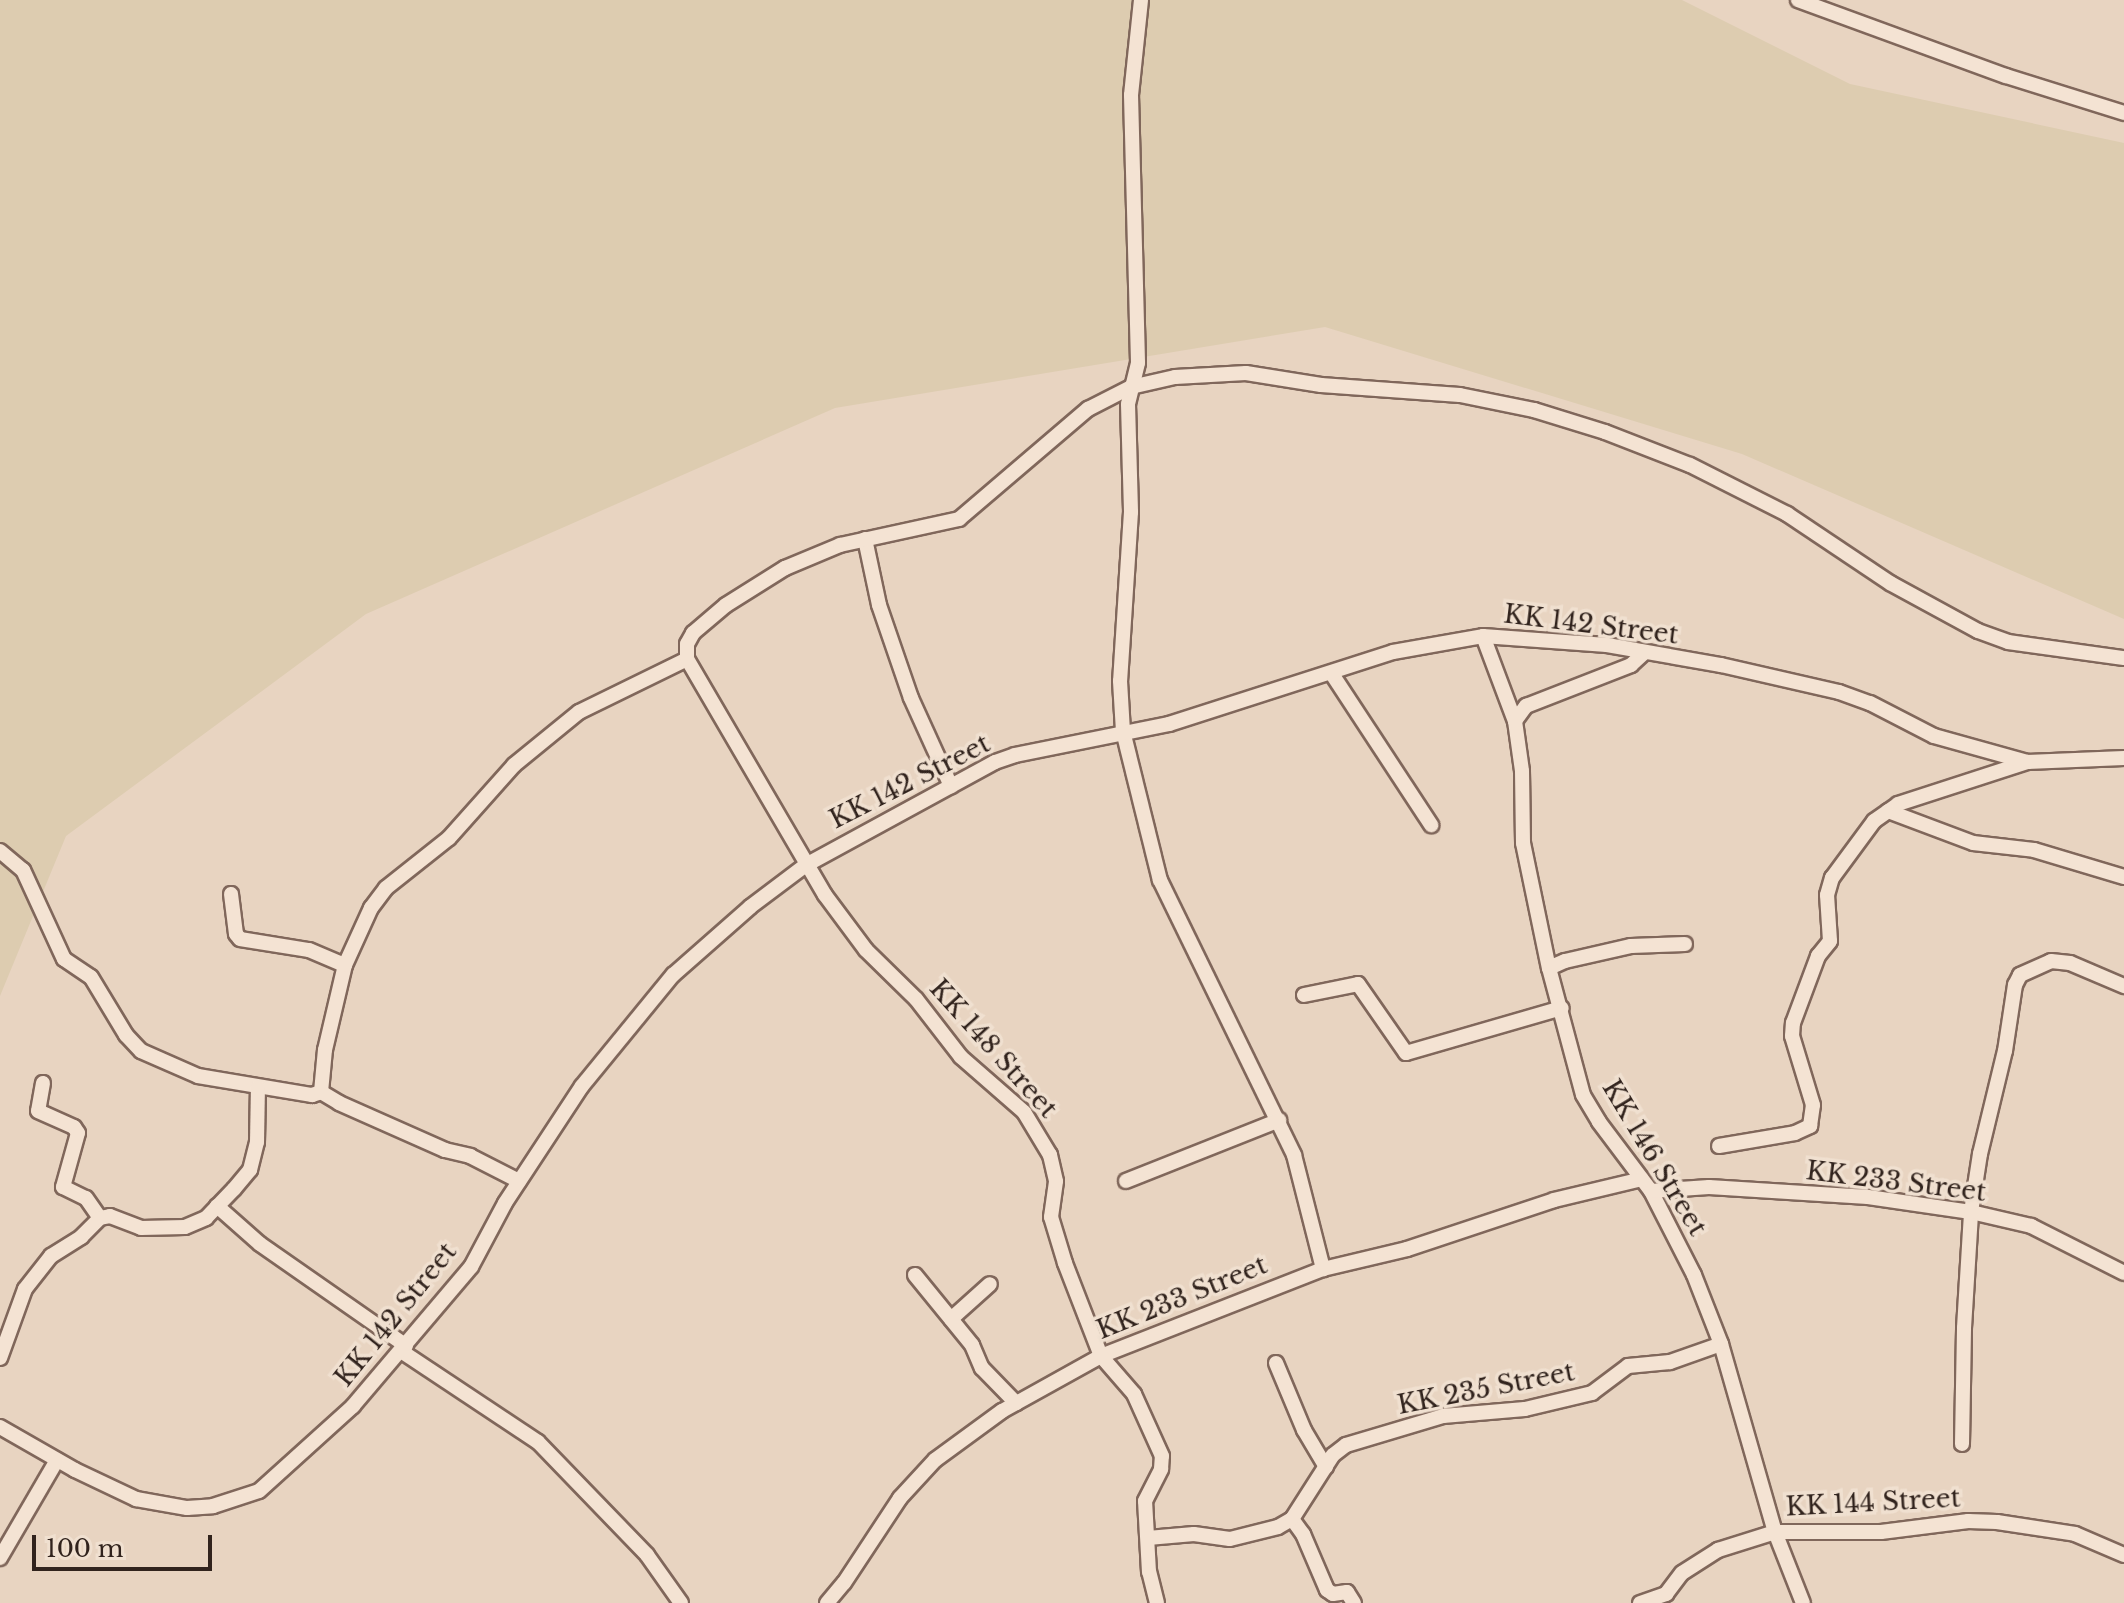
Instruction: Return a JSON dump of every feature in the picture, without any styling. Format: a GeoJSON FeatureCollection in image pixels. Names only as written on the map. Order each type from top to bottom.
{"type":"FeatureCollection","features":[{"type":"Feature","properties":{"kind":"street"},"geometry":{"type":"LineString","coordinates":[[1141,0],[1131,95],[1138,363],[1131,387],[1128,431],[1131,512],[1120,681],[1123,731],[1164,891],[1279,1120],[1306,1194],[1323,1269]]}},
{"type":"Feature","properties":{"kind":"street"},"geometry":{"type":"LineString","coordinates":[[1798,0],[2006,76],[2124,113]]}},
{"type":"Feature","properties":{"kind":"street"},"geometry":{"type":"LineString","coordinates":[[321,1092],[325,1050],[345,965],[371,908],[386,888],[449,838],[514,765],[579,712],[687,659],[689,639],[726,605],[785,568],[865,539],[934,527],[959,519],[1088,409],[1131,387],[1175,377],[1246,373],[1321,385],[1460,395],[1534,410],[1690,465],[1815,530],[1890,583],[1978,631],[2008,642],[2124,658]]}},
{"type":"Feature","properties":{"kind":"street"},"geometry":{"type":"LineString","coordinates":[[865,539],[879,605],[911,698],[951,786]]}},
{"type":"Feature","properties":{"kind":"street","name":"KK 142 Street"},"geometry":{"type":"LineString","coordinates":[[0,1427],[57,1460],[136,1499],[165,1506],[200,1507],[240,1499],[259,1491],[332,1428],[471,1267],[519,1181],[582,1086],[673,975],[750,907],[806,865],[1015,755],[1169,724],[1424,644],[1483,636],[1607,645],[1643,654],[1721,665],[1839,692],[1870,703],[1934,736],[2027,762],[2124,758]]}},
{"type":"Feature","properties":{"kind":"street","name":"KK 146 Street"},"geometry":{"type":"LineString","coordinates":[[1483,636],[1515,721],[1522,771],[1523,843],[1549,968],[1583,1095],[1599,1122],[1647,1185],[1683,1250],[1721,1344],[1775,1532],[1803,1603]]}},
{"type":"Feature","properties":{"kind":"street"},"geometry":{"type":"LineString","coordinates":[[1515,721],[1526,706],[1631,665],[1643,654]]}},
{"type":"Feature","properties":{"kind":"street","name":"KK 148 Street"},"geometry":{"type":"LineString","coordinates":[[687,659],[806,865],[866,950],[916,999],[961,1057],[1033,1124],[1054,1169],[1050,1203],[1055,1237],[1101,1356],[1134,1394],[1162,1456],[1161,1469],[1145,1501],[1149,1572],[1157,1603]]}},
{"type":"Feature","properties":{"kind":"street"},"geometry":{"type":"LineString","coordinates":[[1332,674],[1431,825]]}},
{"type":"Feature","properties":{"kind":"street"},"geometry":{"type":"LineString","coordinates":[[1719,1146],[1795,1133],[1810,1126],[1813,1105],[1792,1036],[1793,1023],[1818,956],[1830,941],[1827,895],[1832,878],[1874,821],[1888,811],[1936,790],[2027,762]]}},
{"type":"Feature","properties":{"kind":"street"},"geometry":{"type":"LineString","coordinates":[[1888,811],[1959,839],[2034,850],[2124,877]]}},
{"type":"Feature","properties":{"kind":"street"},"geometry":{"type":"LineString","coordinates":[[0,851],[23,870],[60,954],[91,977],[133,1044],[158,1061],[198,1076],[312,1095],[321,1092],[445,1150],[470,1156],[519,1181]]}},
{"type":"Feature","properties":{"kind":"street"},"geometry":{"type":"LineString","coordinates":[[231,894],[236,934],[240,939],[309,950],[345,965]]}},
{"type":"Feature","properties":{"kind":"street"},"geometry":{"type":"LineString","coordinates":[[1549,968],[1565,961],[1631,946],[1685,944]]}},
{"type":"Feature","properties":{"kind":"street"},"geometry":{"type":"LineString","coordinates":[[1962,1444],[1964,1328],[1971,1212],[1980,1154],[2020,975],[2051,961],[2070,963],[2124,986]]}},
{"type":"Feature","properties":{"kind":"street"},"geometry":{"type":"LineString","coordinates":[[1304,995],[1358,984],[1406,1053],[1562,1008]]}},
{"type":"Feature","properties":{"kind":"street"},"geometry":{"type":"LineString","coordinates":[[43,1083],[38,1111],[74,1127],[78,1133],[63,1187],[86,1198],[100,1218]]}},
{"type":"Feature","properties":{"kind":"street"},"geometry":{"type":"LineString","coordinates":[[0,1358],[25,1289],[51,1256],[81,1237],[100,1218],[110,1216],[141,1228],[185,1227],[200,1222],[217,1206],[250,1170],[257,1142],[258,1087]]}},
{"type":"Feature","properties":{"kind":"street"},"geometry":{"type":"LineString","coordinates":[[1126,1181],[1279,1120]]}},
{"type":"Feature","properties":{"kind":"street","name":"KK 233 Street"},"geometry":{"type":"LineString","coordinates":[[827,1603],[844,1583],[900,1498],[935,1460],[965,1435],[1016,1403],[1101,1356],[1323,1269],[1407,1249],[1554,1200],[1647,1185],[1868,1197],[1971,1212],[2031,1226],[2124,1273]]}},
{"type":"Feature","properties":{"kind":"street"},"geometry":{"type":"LineString","coordinates":[[217,1206],[260,1244],[538,1442],[637,1543],[681,1603]]}},
{"type":"Feature","properties":{"kind":"street"},"geometry":{"type":"LineString","coordinates":[[915,1275],[972,1345],[982,1368],[1016,1403]]}},
{"type":"Feature","properties":{"kind":"street"},"geometry":{"type":"LineString","coordinates":[[951,1319],[990,1284]]}},
{"type":"Feature","properties":{"kind":"street","name":"KK 235 Street"},"geometry":{"type":"LineString","coordinates":[[1292,1519],[1333,1455],[1365,1439],[1443,1416],[1516,1411],[1592,1393],[1628,1366],[1670,1362],[1721,1344]]}},
{"type":"Feature","properties":{"kind":"street"},"geometry":{"type":"LineString","coordinates":[[1276,1363],[1304,1430],[1326,1467]]}},
{"type":"Feature","properties":{"kind":"street"},"geometry":{"type":"LineString","coordinates":[[0,1558],[57,1460]]}},
{"type":"Feature","properties":{"kind":"street"},"geometry":{"type":"LineString","coordinates":[[1148,1538],[1194,1534],[1230,1539],[1278,1527],[1292,1519],[1303,1534],[1327,1590],[1333,1594],[1347,1592],[1354,1603]]}},
{"type":"Feature","properties":{"kind":"street","name":"KK 144 Street"},"geometry":{"type":"LineString","coordinates":[[1640,1603],[1666,1594],[1682,1573],[1718,1550],[1775,1532],[1881,1532],[1968,1521],[1997,1522],[2075,1534],[2124,1555]]}},
{"type":"Feature","properties":{"kind":"shaded area"},"geometry":{"type":"Polygon","coordinates":[[[0,0],[1682,0],[1850,84],[2124,143],[2124,619],[1742,454],[1325,327],[835,408],[366,614],[66,836],[0,996],[0,0]]]}}]}
